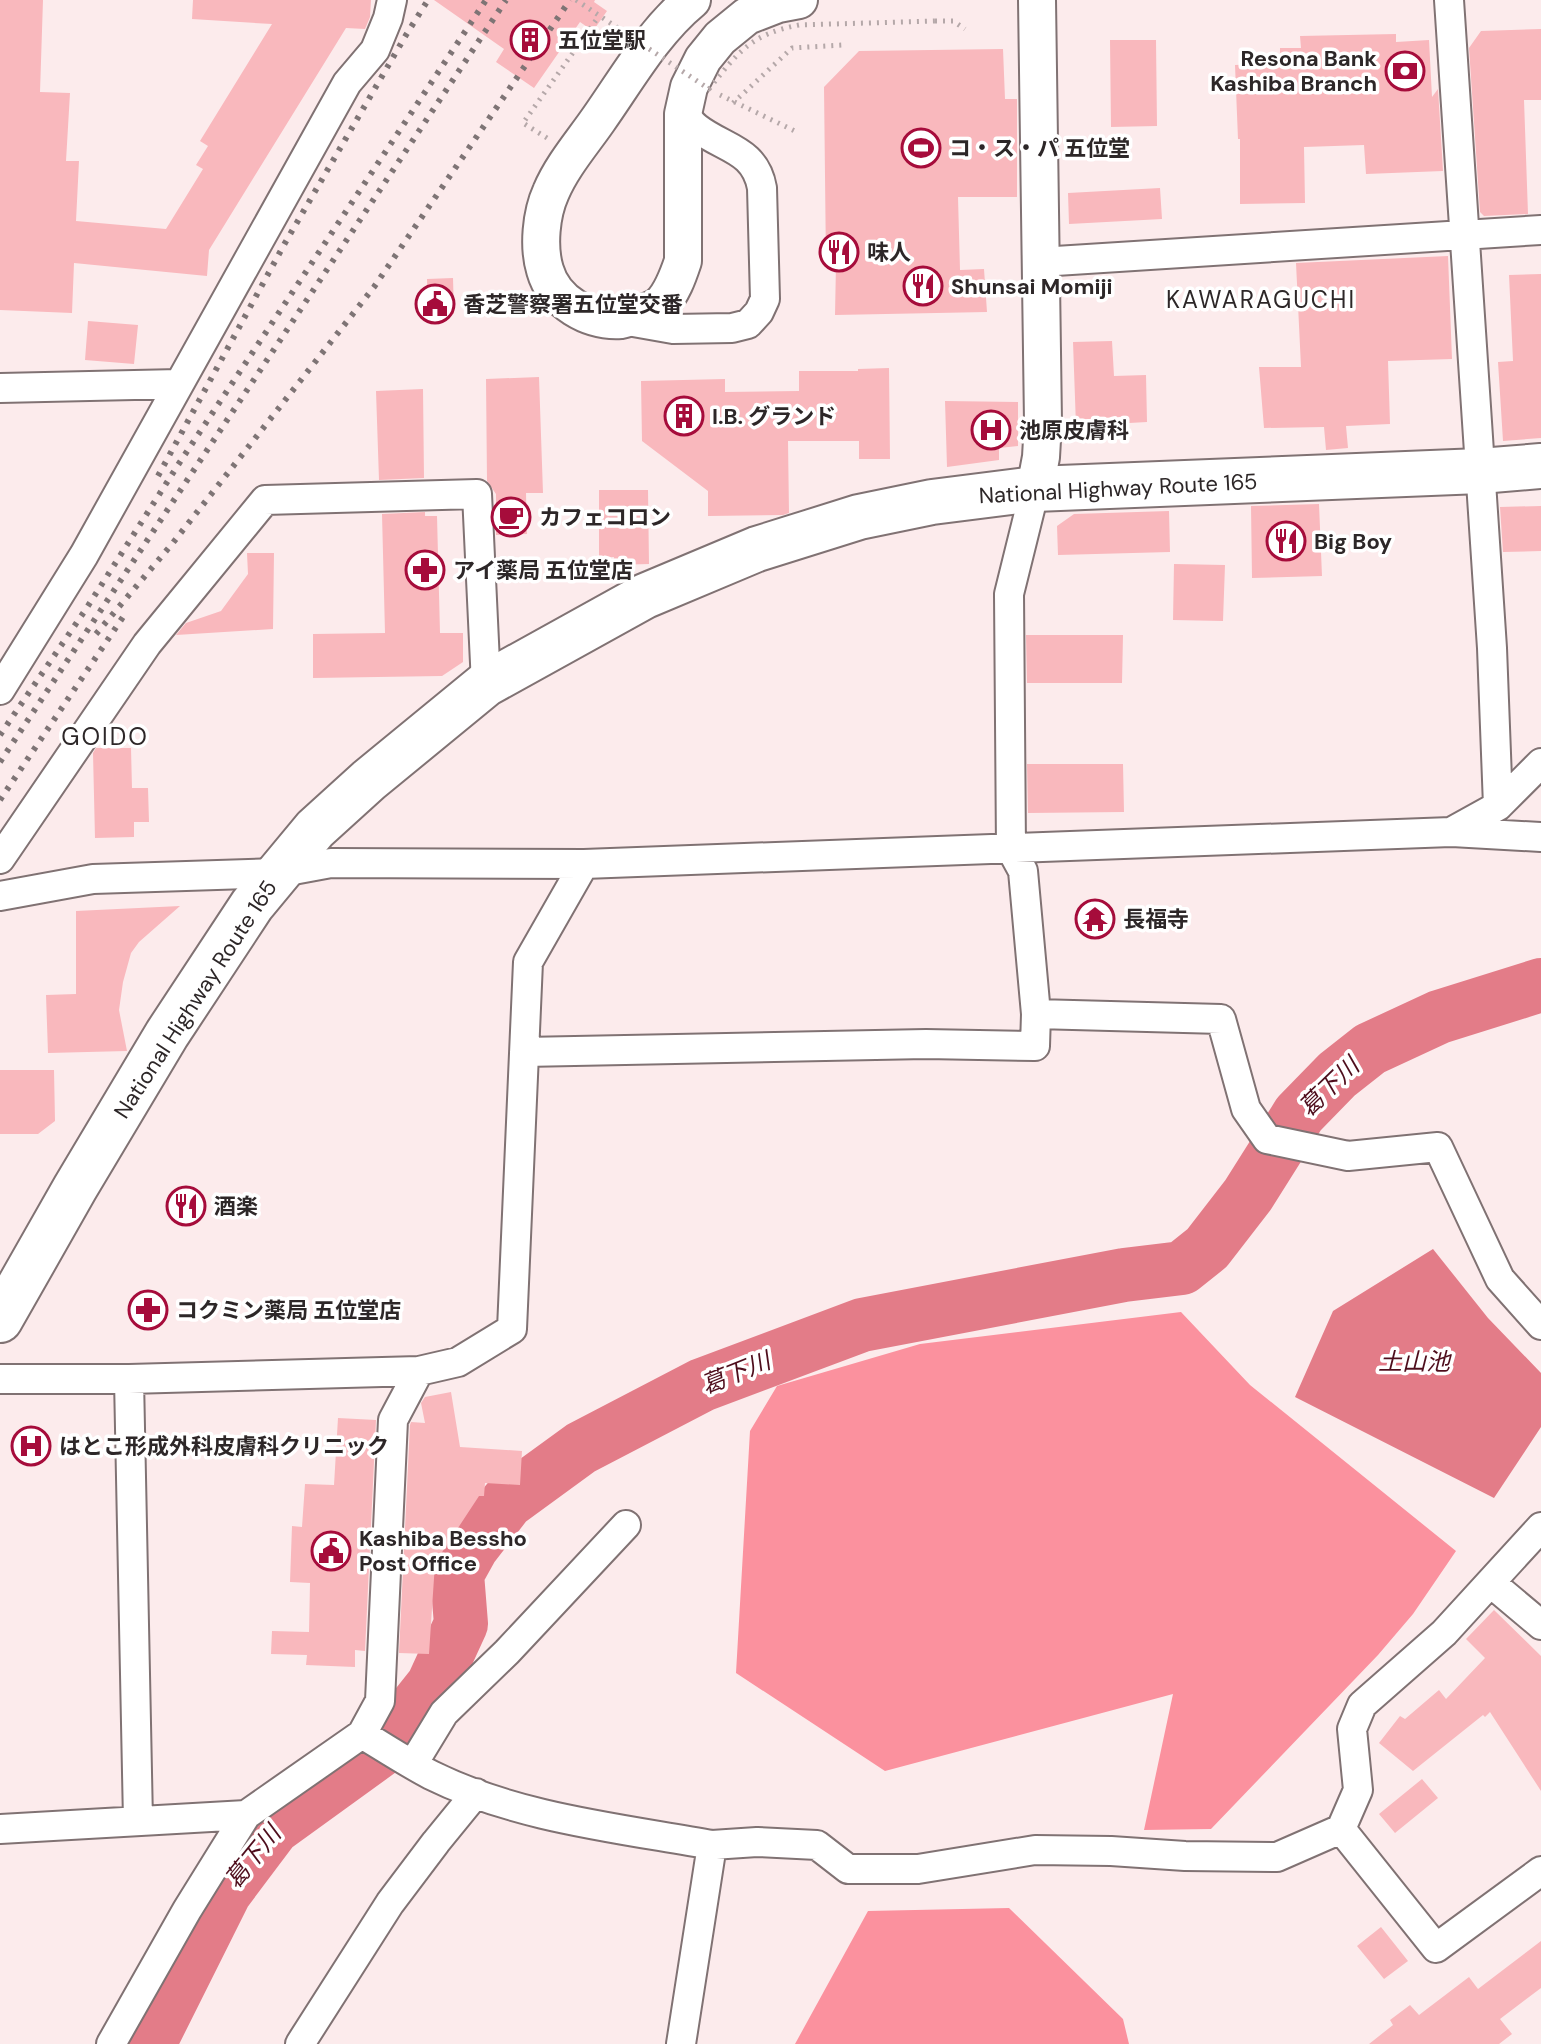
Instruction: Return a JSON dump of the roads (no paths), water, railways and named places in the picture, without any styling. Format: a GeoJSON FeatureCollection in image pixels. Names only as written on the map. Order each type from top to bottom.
{"type":"FeatureCollection","features":[{"type":"Feature","properties":{"kind":"highway","name":"National Highway Route 165"},"geometry":{"type":"LineString","coordinates":[[0,1320],[167,1034],[252,905],[315,829],[369,780],[486,684],[645,596],[757,549],[859,517],[932,502],[1035,489],[1541,466]]}},
{"type":"Feature","properties":{"kind":"street"},"geometry":{"type":"LineString","coordinates":[[0,690],[84,555],[347,83],[375,50],[392,0]]}},
{"type":"Feature","properties":{"kind":"street"},"geometry":{"type":"LineString","coordinates":[[683,114],[696,128],[742,154],[759,174],[765,299],[759,312],[748,324],[732,328],[673,329],[596,317],[575,309],[554,291],[545,270],[541,246],[550,193],[666,24],[692,0]]}},
{"type":"Feature","properties":{"kind":"street"},"geometry":{"type":"LineString","coordinates":[[622,320],[660,305],[677,280],[683,261],[683,114],[689,87],[703,59],[720,38],[747,16],[799,0]]}},
{"type":"Feature","properties":{"kind":"street"},"geometry":{"type":"LineString","coordinates":[[524,1052],[926,1044],[1035,1046],[1036,1014],[1023,871],[1011,849],[1009,594],[1035,489],[1043,422],[1037,0]]}},
{"type":"Feature","properties":{"kind":"street"},"geometry":{"type":"LineString","coordinates":[[1449,0],[1492,648],[1498,806]]}},
{"type":"Feature","properties":{"kind":"street"},"geometry":{"type":"LineString","coordinates":[[1040,262],[1541,230]]}},
{"type":"Feature","properties":{"kind":"street"},"geometry":{"type":"LineString","coordinates":[[0,388],[179,384]]}},
{"type":"Feature","properties":{"kind":"street"},"geometry":{"type":"LineString","coordinates":[[0,859],[147,644],[265,500],[477,494],[486,684]]}},
{"type":"Feature","properties":{"kind":"street"},"geometry":{"type":"LineString","coordinates":[[1451,832],[1498,806],[1541,763]]}},
{"type":"Feature","properties":{"kind":"street"},"geometry":{"type":"LineString","coordinates":[[0,896],[93,879],[277,873],[331,863],[584,864],[1451,832],[1541,837]]}},
{"type":"Feature","properties":{"kind":"street"},"geometry":{"type":"LineString","coordinates":[[0,1379],[129,1379],[419,1371],[458,1362],[512,1329],[528,962],[584,864]]}},
{"type":"Feature","properties":{"kind":"street"},"geometry":{"type":"LineString","coordinates":[[1036,1014],[1221,1019],[1246,1109],[1267,1139],[1348,1156],[1438,1147],[1500,1279],[1541,1325]]}},
{"type":"Feature","properties":{"kind":"street"},"geometry":{"type":"LineString","coordinates":[[111,2044],[187,1910],[246,1815],[362,1734],[380,1701],[393,1420],[419,1371]]}},
{"type":"Feature","properties":{"kind":"street"},"geometry":{"type":"LineString","coordinates":[[129,1379],[138,1821]]}},
{"type":"Feature","properties":{"kind":"street"},"geometry":{"type":"LineString","coordinates":[[413,1764],[444,1713],[507,1652],[626,1525]]}},
{"type":"Feature","properties":{"kind":"street"},"geometry":{"type":"LineString","coordinates":[[362,1734],[432,1775],[535,1812],[712,1845],[757,1842],[817,1845],[848,1869],[918,1869],[1035,1850],[1277,1857],[1341,1829],[1358,1790],[1352,1729],[1362,1705],[1444,1633],[1541,1527]]}},
{"type":"Feature","properties":{"kind":"street"},"geometry":{"type":"LineString","coordinates":[[1491,1583],[1541,1625]]}},
{"type":"Feature","properties":{"kind":"street"},"geometry":{"type":"LineString","coordinates":[[300,2044],[390,1903],[476,1793]]}},
{"type":"Feature","properties":{"kind":"street"},"geometry":{"type":"LineString","coordinates":[[0,1829],[246,1815]]}},
{"type":"Feature","properties":{"kind":"street"},"geometry":{"type":"LineString","coordinates":[[1341,1829],[1436,1948],[1541,1871]]}},
{"type":"Feature","properties":{"kind":"street"},"geometry":{"type":"LineString","coordinates":[[681,2044],[712,1845]]}},
{"type":"Feature","properties":{"kind":"water","name":"土山池"},"geometry":{"type":"Polygon","coordinates":[[[1433,1249],[1488,1318],[1541,1373],[1541,1427],[1494,1498],[1295,1397],[1333,1311],[1433,1249]]]}},
{"type":"Feature","properties":{"kind":"waterway","name":"葛下川"},"geometry":{"type":"LineString","coordinates":[[149,2044],[225,1892],[273,1828],[382,1749],[433,1685],[461,1624],[457,1574],[472,1547],[507,1502],[581,1448],[702,1385],[862,1325],[1124,1275],[1182,1268],[1207,1248],[1248,1195],[1299,1114],[1337,1075],[1370,1049],[1439,1017],[1541,985]]}},
{"type":"Feature","properties":{"kind":"railway"},"geometry":{"type":"LineString","coordinates":[[158,476],[285,243],[428,0]]}},
{"type":"Feature","properties":{"kind":"railway"},"geometry":{"type":"LineString","coordinates":[[0,735],[486,0]]}},
{"type":"Feature","properties":{"kind":"railway"},"geometry":{"type":"LineString","coordinates":[[0,762],[506,0]]}},
{"type":"Feature","properties":{"kind":"railway"},"geometry":{"type":"LineString","coordinates":[[96,634],[172,544],[374,287],[570,0]]}},
{"type":"Feature","properties":{"kind":"railway"},"geometry":{"type":"LineString","coordinates":[[0,800],[123,617]]}},
{"type":"Feature","properties":{"kind":"place","name":"五位堂駅"},"geometry":{"type":"Point","coordinates":[530,40]}},
{"type":"Feature","properties":{"kind":"place","name":"Resona Bank Kashiba Branch"},"geometry":{"type":"Point","coordinates":[1405,71]}},
{"type":"Feature","properties":{"kind":"place","name":"コ・ス・パ 五位堂"},"geometry":{"type":"Point","coordinates":[921,148]}},
{"type":"Feature","properties":{"kind":"place","name":"味人"},"geometry":{"type":"Point","coordinates":[839,252]}},
{"type":"Feature","properties":{"kind":"place","name":"Shunsai Momiji"},"geometry":{"type":"Point","coordinates":[923,286]}},
{"type":"Feature","properties":{"kind":"place","name":"香芝警察署五位堂交番"},"geometry":{"type":"Point","coordinates":[435,304]}},
{"type":"Feature","properties":{"kind":"place","name":"I.B. グランド"},"geometry":{"type":"Point","coordinates":[684,416]}},
{"type":"Feature","properties":{"kind":"place","name":"池原皮膚科"},"geometry":{"type":"Point","coordinates":[991,430]}},
{"type":"Feature","properties":{"kind":"place","name":"カフェコロン"},"geometry":{"type":"Point","coordinates":[511,517]}},
{"type":"Feature","properties":{"kind":"place","name":"Big Boy"},"geometry":{"type":"Point","coordinates":[1286,541]}},
{"type":"Feature","properties":{"kind":"place","name":"アイ薬局 五位堂店"},"geometry":{"type":"Point","coordinates":[425,570]}},
{"type":"Feature","properties":{"kind":"place","name":"長福寺"},"geometry":{"type":"Point","coordinates":[1095,919]}},
{"type":"Feature","properties":{"kind":"place","name":"酒楽"},"geometry":{"type":"Point","coordinates":[186,1206]}},
{"type":"Feature","properties":{"kind":"place","name":"コクミン薬局 五位堂店"},"geometry":{"type":"Point","coordinates":[148,1310]}},
{"type":"Feature","properties":{"kind":"place","name":"はとこ形成外科皮膚科クリニック"},"geometry":{"type":"Point","coordinates":[31,1446]}},
{"type":"Feature","properties":{"kind":"place","name":"Kashiba Bessho Post Office"},"geometry":{"type":"Point","coordinates":[331,1551]}},
{"type":"Feature","properties":{"kind":"district","name":"KAWARAGUCHI"},"geometry":{"type":"Point","coordinates":[1261,300]}},
{"type":"Feature","properties":{"kind":"district","name":"GOIDO"},"geometry":{"type":"Point","coordinates":[105,737]}}]}
